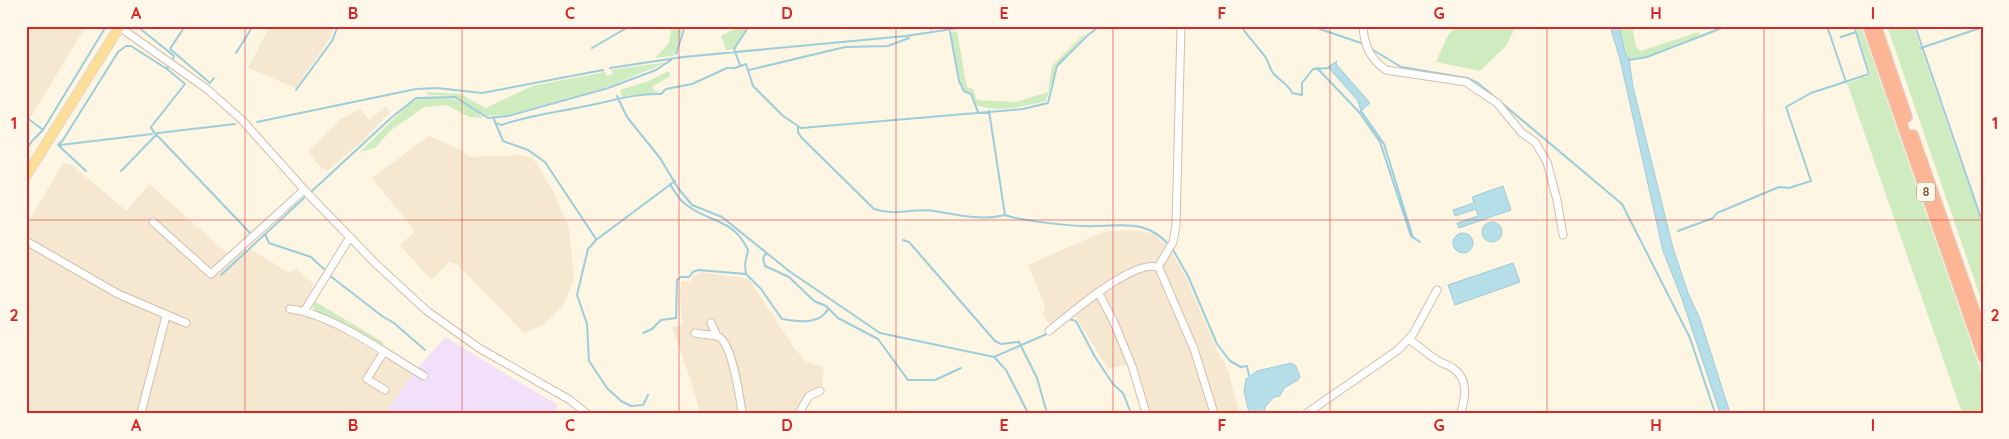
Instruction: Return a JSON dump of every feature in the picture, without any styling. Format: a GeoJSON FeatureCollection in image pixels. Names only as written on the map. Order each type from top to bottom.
{"type":"FeatureCollection","features":[{"type":"Feature","properties":{"kind":"highway","name":"8"},"geometry":{"type":"LineString","coordinates":[[1868,26],[1983,357]]}},
{"type":"Feature","properties":{"kind":"highway","name":"8"},"geometry":{"type":"LineString","coordinates":[[1876,26],[1983,335]]}},
{"type":"Feature","properties":{"kind":"main road"},"geometry":{"type":"LineString","coordinates":[[26,176],[119,26]]}},
{"type":"Feature","properties":{"kind":"street"},"geometry":{"type":"LineString","coordinates":[[119,26],[214,95],[248,126],[304,190],[427,311],[451,330],[570,400],[585,412]]}},
{"type":"Feature","properties":{"kind":"street"},"geometry":{"type":"LineString","coordinates":[[1158,267],[1173,242],[1176,226],[1181,26]]}},
{"type":"Feature","properties":{"kind":"street"},"geometry":{"type":"LineString","coordinates":[[1363,26],[1367,49],[1376,63],[1386,70],[1466,82],[1496,103],[1505,111],[1522,133],[1535,142],[1547,162],[1557,200],[1563,235]]}},
{"type":"Feature","properties":{"kind":"street"},"geometry":{"type":"LineString","coordinates":[[153,222],[211,274],[304,190]]}},
{"type":"Feature","properties":{"kind":"street"},"geometry":{"type":"LineString","coordinates":[[305,310],[350,237]]}},
{"type":"Feature","properties":{"kind":"street"},"geometry":{"type":"LineString","coordinates":[[26,241],[118,294],[186,323]]}},
{"type":"Feature","properties":{"kind":"street"},"geometry":{"type":"LineString","coordinates":[[1049,331],[1098,292],[1125,275],[1148,266],[1158,267],[1162,271],[1194,349],[1214,413]]}},
{"type":"Feature","properties":{"kind":"street"},"geometry":{"type":"LineString","coordinates":[[1307,413],[1398,350],[1408,339],[1437,290]]}},
{"type":"Feature","properties":{"kind":"street"},"geometry":{"type":"LineString","coordinates":[[1098,292],[1113,320],[1128,357],[1146,413]]}},
{"type":"Feature","properties":{"kind":"street"},"geometry":{"type":"LineString","coordinates":[[290,309],[305,310],[340,327],[424,376]]}},
{"type":"Feature","properties":{"kind":"street"},"geometry":{"type":"LineString","coordinates":[[141,413],[166,316]]}},
{"type":"Feature","properties":{"kind":"street"},"geometry":{"type":"LineString","coordinates":[[711,323],[730,357],[742,413]]}},
{"type":"Feature","properties":{"kind":"street"},"geometry":{"type":"LineString","coordinates":[[696,333],[718,336]]}},
{"type":"Feature","properties":{"kind":"street"},"geometry":{"type":"LineString","coordinates":[[1408,339],[1443,364],[1454,368],[1461,376],[1466,397],[1461,413]]}},
{"type":"Feature","properties":{"kind":"street"},"geometry":{"type":"LineString","coordinates":[[383,353],[367,379],[385,390]]}},
{"type":"Feature","properties":{"kind":"street"},"geometry":{"type":"LineString","coordinates":[[799,413],[809,396],[820,391]]}},
{"type":"Feature","properties":{"kind":"shaded area"},"geometry":{"type":"Polygon","coordinates":[[[26,26],[86,26],[26,125],[26,26]]]}},
{"type":"Feature","properties":{"kind":"shaded area"},"geometry":{"type":"Polygon","coordinates":[[[270,26],[334,26],[330,38],[296,88],[248,68],[270,26]]]}},
{"type":"Feature","properties":{"kind":"shaded area"},"geometry":{"type":"Polygon","coordinates":[[[386,106],[390,112],[366,138],[327,171],[318,165],[308,151],[341,119],[360,109],[369,120],[386,106]]]}},
{"type":"Feature","properties":{"kind":"shaded area"},"geometry":{"type":"Polygon","coordinates":[[[429,136],[455,147],[471,157],[524,155],[534,160],[552,189],[569,228],[574,278],[563,306],[543,325],[524,333],[458,265],[449,262],[431,280],[400,245],[415,231],[372,178],[429,136]]]}},
{"type":"Feature","properties":{"kind":"shaded area"},"geometry":{"type":"Polygon","coordinates":[[[63,163],[70,164],[127,211],[149,184],[226,252],[252,250],[290,273],[296,269],[314,284],[303,308],[303,314],[335,328],[413,374],[386,413],[26,413],[26,226],[63,163]]]}},
{"type":"Feature","properties":{"kind":"shaded area"},"geometry":{"type":"Polygon","coordinates":[[[1133,230],[1154,234],[1171,251],[1186,278],[1217,350],[1228,370],[1239,413],[1148,413],[1134,363],[1108,369],[1072,311],[1051,327],[1043,315],[1045,306],[1028,265],[1108,231],[1133,230]]]}},
{"type":"Feature","properties":{"kind":"shaded area"},"geometry":{"type":"Polygon","coordinates":[[[701,272],[749,279],[794,348],[807,362],[824,367],[822,388],[808,393],[797,413],[700,413],[672,327],[682,325],[680,294],[682,281],[690,282],[693,276],[701,272]]]}},
{"type":"Feature","properties":{"kind":"shaded area"},"geometry":{"type":"Polygon","coordinates":[[[445,337],[558,405],[553,413],[386,413],[413,374],[445,337]]]}},
{"type":"Feature","properties":{"kind":"green space"},"geometry":{"type":"Polygon","coordinates":[[[672,26],[683,26],[675,53],[673,56],[655,58],[669,43],[672,26]]]}},
{"type":"Feature","properties":{"kind":"green space"},"geometry":{"type":"Polygon","coordinates":[[[739,26],[748,26],[733,49],[726,50],[721,36],[739,26]]]}},
{"type":"Feature","properties":{"kind":"green space"},"geometry":{"type":"Polygon","coordinates":[[[1455,26],[1516,26],[1506,46],[1480,71],[1436,62],[1446,39],[1455,26]]]}},
{"type":"Feature","properties":{"kind":"green space"},"geometry":{"type":"Polygon","coordinates":[[[1619,26],[1632,26],[1636,47],[1640,51],[1699,32],[1700,35],[1647,56],[1629,59],[1625,53],[1619,26]]]}},
{"type":"Feature","properties":{"kind":"green space"},"geometry":{"type":"Polygon","coordinates":[[[1855,26],[1861,26],[1983,378],[1983,413],[1962,413],[1847,83],[1871,75],[1855,26]]]}},
{"type":"Feature","properties":{"kind":"green space"},"geometry":{"type":"Polygon","coordinates":[[[1887,26],[1913,26],[1979,215],[1983,228],[1983,305],[1887,26]]]}},
{"type":"Feature","properties":{"kind":"green space"},"geometry":{"type":"Polygon","coordinates":[[[957,31],[966,82],[968,88],[973,89],[977,100],[1016,102],[1048,92],[1052,66],[1085,33],[1083,38],[1057,65],[1046,101],[1002,109],[976,105],[972,94],[965,90],[960,81],[951,32],[957,31]]]}},
{"type":"Feature","properties":{"kind":"green space"},"geometry":{"type":"Polygon","coordinates":[[[668,62],[607,87],[507,115],[486,116],[455,96],[428,95],[426,92],[460,94],[486,108],[532,86],[605,72],[607,76],[613,74],[611,70],[668,62]]]}},
{"type":"Feature","properties":{"kind":"green space"},"geometry":{"type":"Polygon","coordinates":[[[668,71],[671,76],[652,87],[655,91],[660,92],[622,97],[620,90],[649,81],[668,71]]]}},
{"type":"Feature","properties":{"kind":"green space"},"geometry":{"type":"Polygon","coordinates":[[[418,99],[458,100],[471,107],[483,118],[469,117],[447,105],[424,107],[390,131],[375,148],[360,152],[409,104],[418,99]]]}},
{"type":"Feature","properties":{"kind":"green space"},"geometry":{"type":"Polygon","coordinates":[[[314,301],[383,342],[382,347],[317,313],[313,307],[314,301]]]}},
{"type":"Feature","properties":{"kind":"water"},"geometry":{"type":"Polygon","coordinates":[[[1610,26],[1619,26],[1625,53],[1629,59],[1633,87],[1673,248],[1688,293],[1700,319],[1730,413],[1720,413],[1682,299],[1663,251],[1620,59],[1610,26]]]}},
{"type":"Feature","properties":{"kind":"water"},"geometry":{"type":"Polygon","coordinates":[[[1337,61],[1336,64],[1370,103],[1361,111],[1358,101],[1328,67],[1337,61]]]}},
{"type":"Feature","properties":{"kind":"water"},"geometry":{"type":"Polygon","coordinates":[[[1503,186],[1511,210],[1459,228],[1457,223],[1478,216],[1476,209],[1455,216],[1453,210],[1474,203],[1472,197],[1503,186]]]}},
{"type":"Feature","properties":{"kind":"water"},"geometry":{"type":"Polygon","coordinates":[[[1492,222],[1499,225],[1502,232],[1499,239],[1492,242],[1485,239],[1482,232],[1485,225],[1492,222]]]}},
{"type":"Feature","properties":{"kind":"water"},"geometry":{"type":"Polygon","coordinates":[[[1463,233],[1470,236],[1473,243],[1470,250],[1463,253],[1456,250],[1453,243],[1456,236],[1463,233]]]}},
{"type":"Feature","properties":{"kind":"water"},"geometry":{"type":"Polygon","coordinates":[[[1513,263],[1520,282],[1455,305],[1448,285],[1513,263]]]}},
{"type":"Feature","properties":{"kind":"water"},"geometry":{"type":"Polygon","coordinates":[[[1291,363],[1296,366],[1300,377],[1298,380],[1284,388],[1280,396],[1274,397],[1265,407],[1265,413],[1249,413],[1244,391],[1246,379],[1257,371],[1291,363]]]}},
{"type":"Feature","properties":{"kind":"waterway"},"geometry":{"type":"LineString","coordinates":[[137,26],[174,56],[172,61]]}},
{"type":"Feature","properties":{"kind":"waterway"},"geometry":{"type":"LineString","coordinates":[[185,26],[170,49],[210,83],[214,78]]}},
{"type":"Feature","properties":{"kind":"waterway"},"geometry":{"type":"LineString","coordinates":[[236,53],[253,26]]}},
{"type":"Feature","properties":{"kind":"waterway"},"geometry":{"type":"LineString","coordinates":[[296,90],[332,41],[338,26]]}},
{"type":"Feature","properties":{"kind":"waterway"},"geometry":{"type":"LineString","coordinates":[[592,48],[630,26]]}},
{"type":"Feature","properties":{"kind":"waterway"},"geometry":{"type":"LineString","coordinates":[[676,54],[685,26]]}},
{"type":"Feature","properties":{"kind":"waterway"},"geometry":{"type":"LineString","coordinates":[[740,65],[734,49],[749,26]]}},
{"type":"Feature","properties":{"kind":"waterway"},"geometry":{"type":"LineString","coordinates":[[931,29],[937,26]]}},
{"type":"Feature","properties":{"kind":"waterway"},"geometry":{"type":"LineString","coordinates":[[949,26],[959,81],[964,91],[971,94],[978,112]]}},
{"type":"Feature","properties":{"kind":"waterway"},"geometry":{"type":"LineString","coordinates":[[610,68],[683,57],[906,36],[972,26]]}},
{"type":"Feature","properties":{"kind":"waterway"},"geometry":{"type":"LineString","coordinates":[[495,123],[502,125],[533,116],[624,98],[661,94],[666,89],[692,84],[727,68],[735,68],[746,64],[753,86],[783,116],[801,128],[1023,109],[1048,103],[1057,66],[1088,35],[1100,26]]}},
{"type":"Feature","properties":{"kind":"waterway"},"geometry":{"type":"LineString","coordinates":[[1241,26],[1266,58],[1273,73],[1292,93],[1302,95],[1302,83],[1313,69],[1330,68]]}},
{"type":"Feature","properties":{"kind":"waterway"},"geometry":{"type":"LineString","coordinates":[[1311,26],[1364,44]]}},
{"type":"Feature","properties":{"kind":"waterway"},"geometry":{"type":"LineString","coordinates":[[1629,60],[1647,57],[1727,26]]}},
{"type":"Feature","properties":{"kind":"waterway"},"geometry":{"type":"LineString","coordinates":[[1827,26],[1846,82]]}},
{"type":"Feature","properties":{"kind":"waterway"},"geometry":{"type":"LineString","coordinates":[[1678,231],[1713,218],[1717,213],[1779,187],[1789,188],[1811,181],[1786,107],[1811,93],[1869,74],[1854,26]]}},
{"type":"Feature","properties":{"kind":"waterway"},"geometry":{"type":"LineString","coordinates":[[1915,26],[1983,224]]}},
{"type":"Feature","properties":{"kind":"waterway"},"geometry":{"type":"LineString","coordinates":[[1921,48],[1983,27]]}},
{"type":"Feature","properties":{"kind":"waterway"},"geometry":{"type":"LineString","coordinates":[[26,150],[43,130],[105,28]]}},
{"type":"Feature","properties":{"kind":"waterway"},"geometry":{"type":"LineString","coordinates":[[1841,37],[1856,32]]}},
{"type":"Feature","properties":{"kind":"waterway"},"geometry":{"type":"LineString","coordinates":[[749,70],[845,47],[888,46],[909,38]]}},
{"type":"Feature","properties":{"kind":"waterway"},"geometry":{"type":"LineString","coordinates":[[86,171],[58,145],[118,52],[126,46],[131,46],[167,69]]}},
{"type":"Feature","properties":{"kind":"waterway"},"geometry":{"type":"LineString","coordinates":[[1370,48],[1401,67],[1467,78],[1478,83],[1622,204],[1690,338],[1715,413]]}},
{"type":"Feature","properties":{"kind":"waterway"},"geometry":{"type":"LineString","coordinates":[[312,191],[391,118],[416,98],[455,97],[488,118],[508,116],[608,88],[656,70],[671,60]]}},
{"type":"Feature","properties":{"kind":"waterway"},"geometry":{"type":"LineString","coordinates":[[169,65],[167,69],[185,84],[151,127],[250,233]]}},
{"type":"Feature","properties":{"kind":"waterway"},"geometry":{"type":"LineString","coordinates":[[1317,68],[1359,112],[1380,142],[1411,236],[1420,242]]}},
{"type":"Feature","properties":{"kind":"waterway"},"geometry":{"type":"LineString","coordinates":[[257,122],[416,89],[437,88],[482,93],[603,70]]}},
{"type":"Feature","properties":{"kind":"waterway"},"geometry":{"type":"LineString","coordinates":[[617,96],[627,117],[660,158],[678,188],[692,205],[722,217],[789,271],[880,333],[994,357],[1006,370],[1028,413]]}},
{"type":"Feature","properties":{"kind":"waterway"},"geometry":{"type":"LineString","coordinates":[[989,111],[1005,215],[1062,225],[1134,226],[1152,231],[1169,245]]}},
{"type":"Feature","properties":{"kind":"waterway"},"geometry":{"type":"LineString","coordinates":[[1361,111],[1384,144],[1413,238]]}},
{"type":"Feature","properties":{"kind":"waterway"},"geometry":{"type":"LineString","coordinates":[[26,117],[43,130]]}},
{"type":"Feature","properties":{"kind":"waterway"},"geometry":{"type":"LineString","coordinates":[[493,117],[503,141],[528,150],[545,162],[596,239]]}},
{"type":"Feature","properties":{"kind":"waterway"},"geometry":{"type":"LineString","coordinates":[[158,133],[235,124]]}},
{"type":"Feature","properties":{"kind":"waterway"},"geometry":{"type":"LineString","coordinates":[[798,126],[798,132],[801,137],[874,209],[890,212],[928,210],[979,217],[1005,215]]}},
{"type":"Feature","properties":{"kind":"waterway"},"geometry":{"type":"LineString","coordinates":[[60,145],[152,134]]}},
{"type":"Feature","properties":{"kind":"waterway"},"geometry":{"type":"LineString","coordinates":[[121,171],[156,135]]}},
{"type":"Feature","properties":{"kind":"waterway"},"geometry":{"type":"LineString","coordinates":[[648,395],[643,405],[631,406],[621,401],[607,388],[589,361],[587,324],[577,295],[588,249],[596,240],[675,181]]}},
{"type":"Feature","properties":{"kind":"waterway"},"geometry":{"type":"LineString","coordinates":[[670,184],[684,203],[727,226],[742,239],[748,250],[745,264],[746,274]]}},
{"type":"Feature","properties":{"kind":"waterway"},"geometry":{"type":"LineString","coordinates":[[221,275],[304,198]]}},
{"type":"Feature","properties":{"kind":"waterway"},"geometry":{"type":"LineString","coordinates":[[265,234],[269,243],[311,257],[326,271]]}},
{"type":"Feature","properties":{"kind":"waterway"},"geometry":{"type":"LineString","coordinates":[[903,240],[909,242],[995,341],[1001,344],[1019,342],[1037,378],[1047,413]]}},
{"type":"Feature","properties":{"kind":"waterway"},"geometry":{"type":"LineString","coordinates":[[1172,248],[1188,276],[1217,344],[1230,361],[1241,367],[1247,366],[1249,375]]}},
{"type":"Feature","properties":{"kind":"waterway"},"geometry":{"type":"LineString","coordinates":[[766,253],[763,258],[765,266],[789,277],[814,301],[826,306],[838,318],[878,339],[908,380],[935,380],[961,368]]}},
{"type":"Feature","properties":{"kind":"waterway"},"geometry":{"type":"LineString","coordinates":[[643,333],[652,329],[661,320],[676,318],[677,280],[681,277],[689,277],[698,270],[746,274],[761,289],[782,319],[814,320],[819,318],[828,309]]}},
{"type":"Feature","properties":{"kind":"waterway"},"geometry":{"type":"LineString","coordinates":[[329,275],[394,323],[425,350]]}},
{"type":"Feature","properties":{"kind":"waterway"},"geometry":{"type":"LineString","coordinates":[[1064,323],[1069,319],[1076,321],[1095,357],[1113,384],[1123,393],[1131,413]]}},
{"type":"Feature","properties":{"kind":"waterway"},"geometry":{"type":"LineString","coordinates":[[994,357],[1049,333]]}}]}
